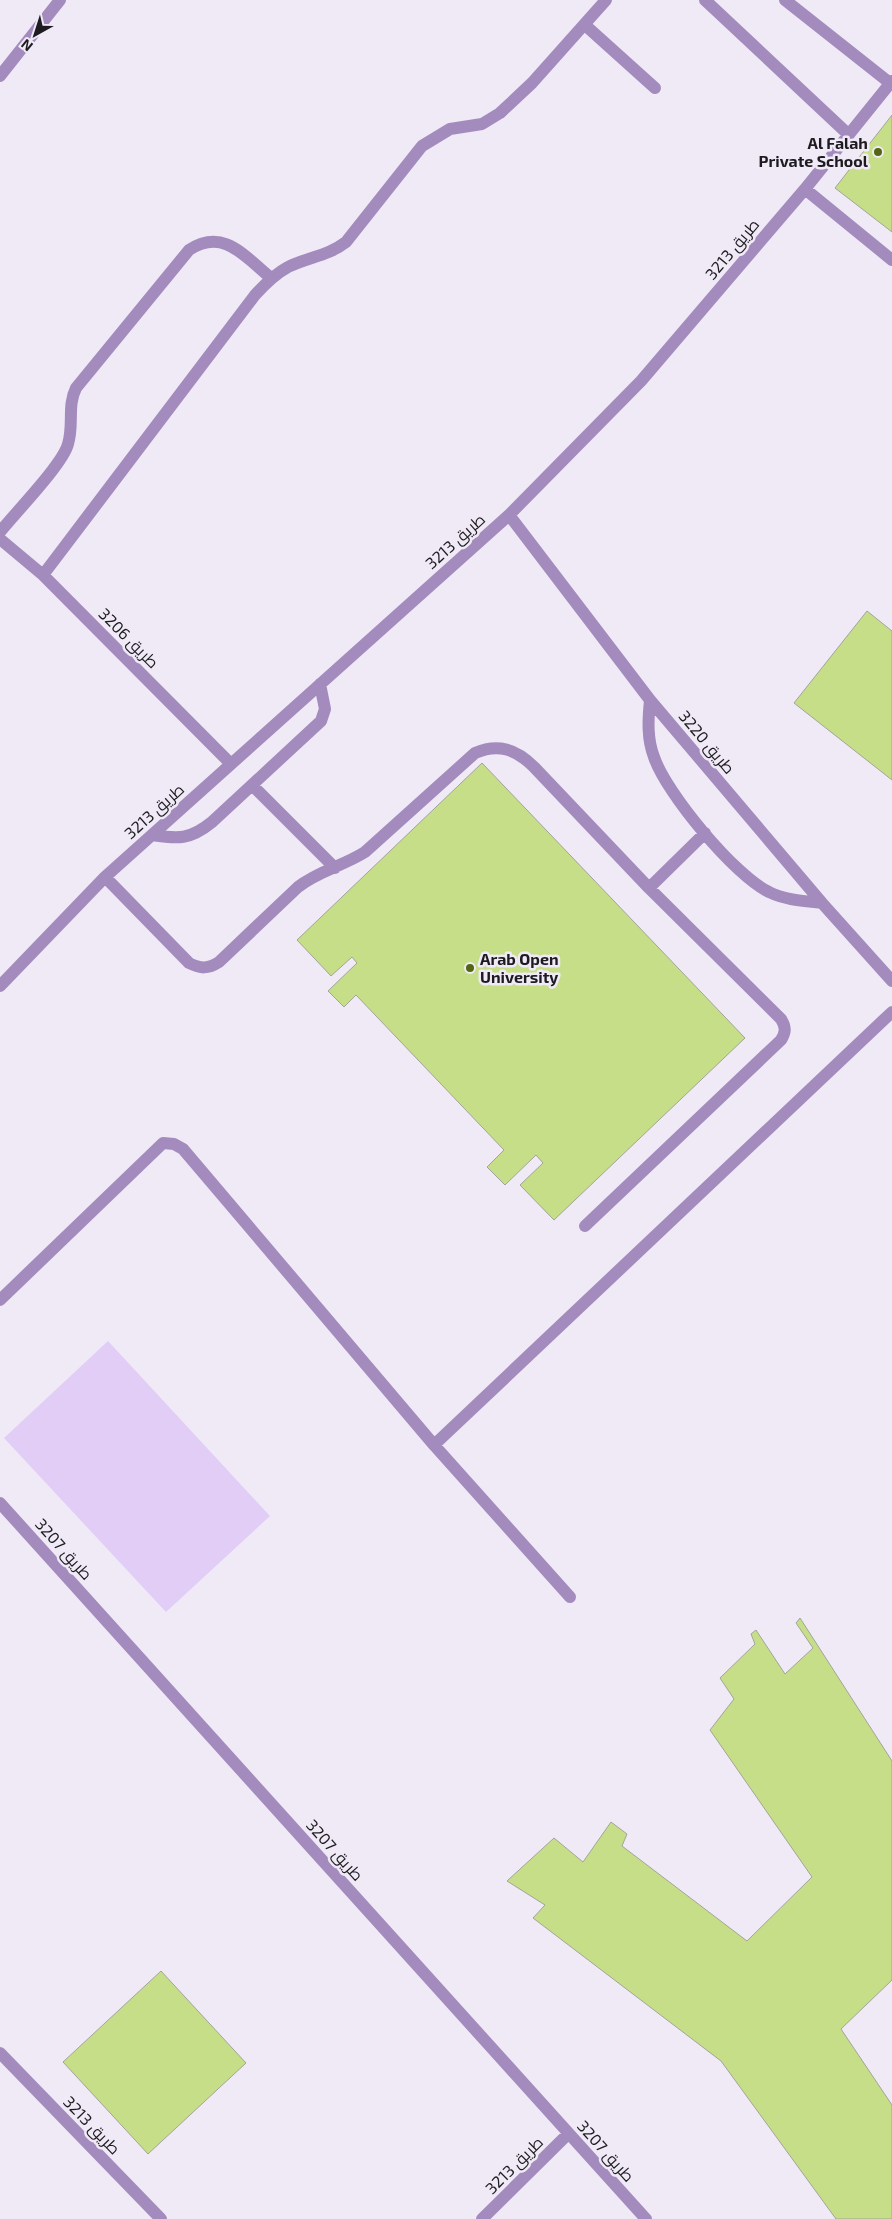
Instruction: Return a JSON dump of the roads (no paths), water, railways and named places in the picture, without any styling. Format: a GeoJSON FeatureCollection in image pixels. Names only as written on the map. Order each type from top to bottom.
{"type":"FeatureCollection","features":[{"type":"Feature","properties":{"kind":"street"},"geometry":{"type":"LineString","coordinates":[[0,76],[60,0]]}},
{"type":"Feature","properties":{"kind":"street"},"geometry":{"type":"LineString","coordinates":[[43,575],[255,295],[271,278],[287,268],[334,252],[346,242],[422,146],[450,129],[482,124],[500,113],[527,88],[606,0]]}},
{"type":"Feature","properties":{"kind":"street"},"geometry":{"type":"LineString","coordinates":[[705,0],[849,135]]}},
{"type":"Feature","properties":{"kind":"street"},"geometry":{"type":"LineString","coordinates":[[786,0],[891,82]]}},
{"type":"Feature","properties":{"kind":"street"},"geometry":{"type":"LineString","coordinates":[[585,24],[655,88]]}},
{"type":"Feature","properties":{"kind":"street","name":"طريق 3213"},"geometry":{"type":"LineString","coordinates":[[0,986],[105,877],[509,515],[641,381],[805,190],[891,82]]}},
{"type":"Feature","properties":{"kind":"street"},"geometry":{"type":"LineString","coordinates":[[805,190],[892,260]]}},
{"type":"Feature","properties":{"kind":"street"},"geometry":{"type":"LineString","coordinates":[[0,532],[61,460],[71,433],[70,407],[76,388],[188,250],[203,242],[220,241],[230,245],[271,278]]}},
{"type":"Feature","properties":{"kind":"street","name":"طريق 3220"},"geometry":{"type":"LineString","coordinates":[[509,515],[650,700],[822,903],[892,981]]}},
{"type":"Feature","properties":{"kind":"street","name":"طريق 3206"},"geometry":{"type":"LineString","coordinates":[[0,539],[43,575],[231,764]]}},
{"type":"Feature","properties":{"kind":"street"},"geometry":{"type":"LineString","coordinates":[[152,835],[186,838],[200,832],[321,721],[325,709],[320,684]]}},
{"type":"Feature","properties":{"kind":"street"},"geometry":{"type":"LineString","coordinates":[[650,700],[648,719],[654,757],[675,795],[705,832],[733,864],[758,886],[783,897],[822,903]]}},
{"type":"Feature","properties":{"kind":"street"},"geometry":{"type":"LineString","coordinates":[[105,877],[189,962],[199,968],[210,968],[219,962],[298,887],[315,875],[335,868],[365,852],[475,753],[496,747],[506,748],[526,759],[649,888],[781,1019],[785,1026],[785,1033],[781,1040],[585,1226]]}},
{"type":"Feature","properties":{"kind":"street"},"geometry":{"type":"LineString","coordinates":[[252,785],[335,868]]}},
{"type":"Feature","properties":{"kind":"street"},"geometry":{"type":"LineString","coordinates":[[649,888],[705,832]]}},
{"type":"Feature","properties":{"kind":"street"},"geometry":{"type":"LineString","coordinates":[[434,1445],[892,1012]]}},
{"type":"Feature","properties":{"kind":"street"},"geometry":{"type":"LineString","coordinates":[[0,1300],[164,1143],[174,1144],[183,1149],[434,1445],[570,1597]]}},
{"type":"Feature","properties":{"kind":"street","name":"طريق 3207"},"geometry":{"type":"LineString","coordinates":[[0,1503],[646,2219]]}},
{"type":"Feature","properties":{"kind":"street","name":"طريق 3213"},"geometry":{"type":"LineString","coordinates":[[0,2053],[162,2219]]}},
{"type":"Feature","properties":{"kind":"street","name":"طريق 3213"},"geometry":{"type":"LineString","coordinates":[[482,2219],[568,2134]]}},
{"type":"Feature","properties":{"kind":"place","name":"Al Falah Private School"},"geometry":{"type":"Point","coordinates":[878,152]}},
{"type":"Feature","properties":{"kind":"place","name":"Arab Open University"},"geometry":{"type":"Point","coordinates":[470,968]}}]}
